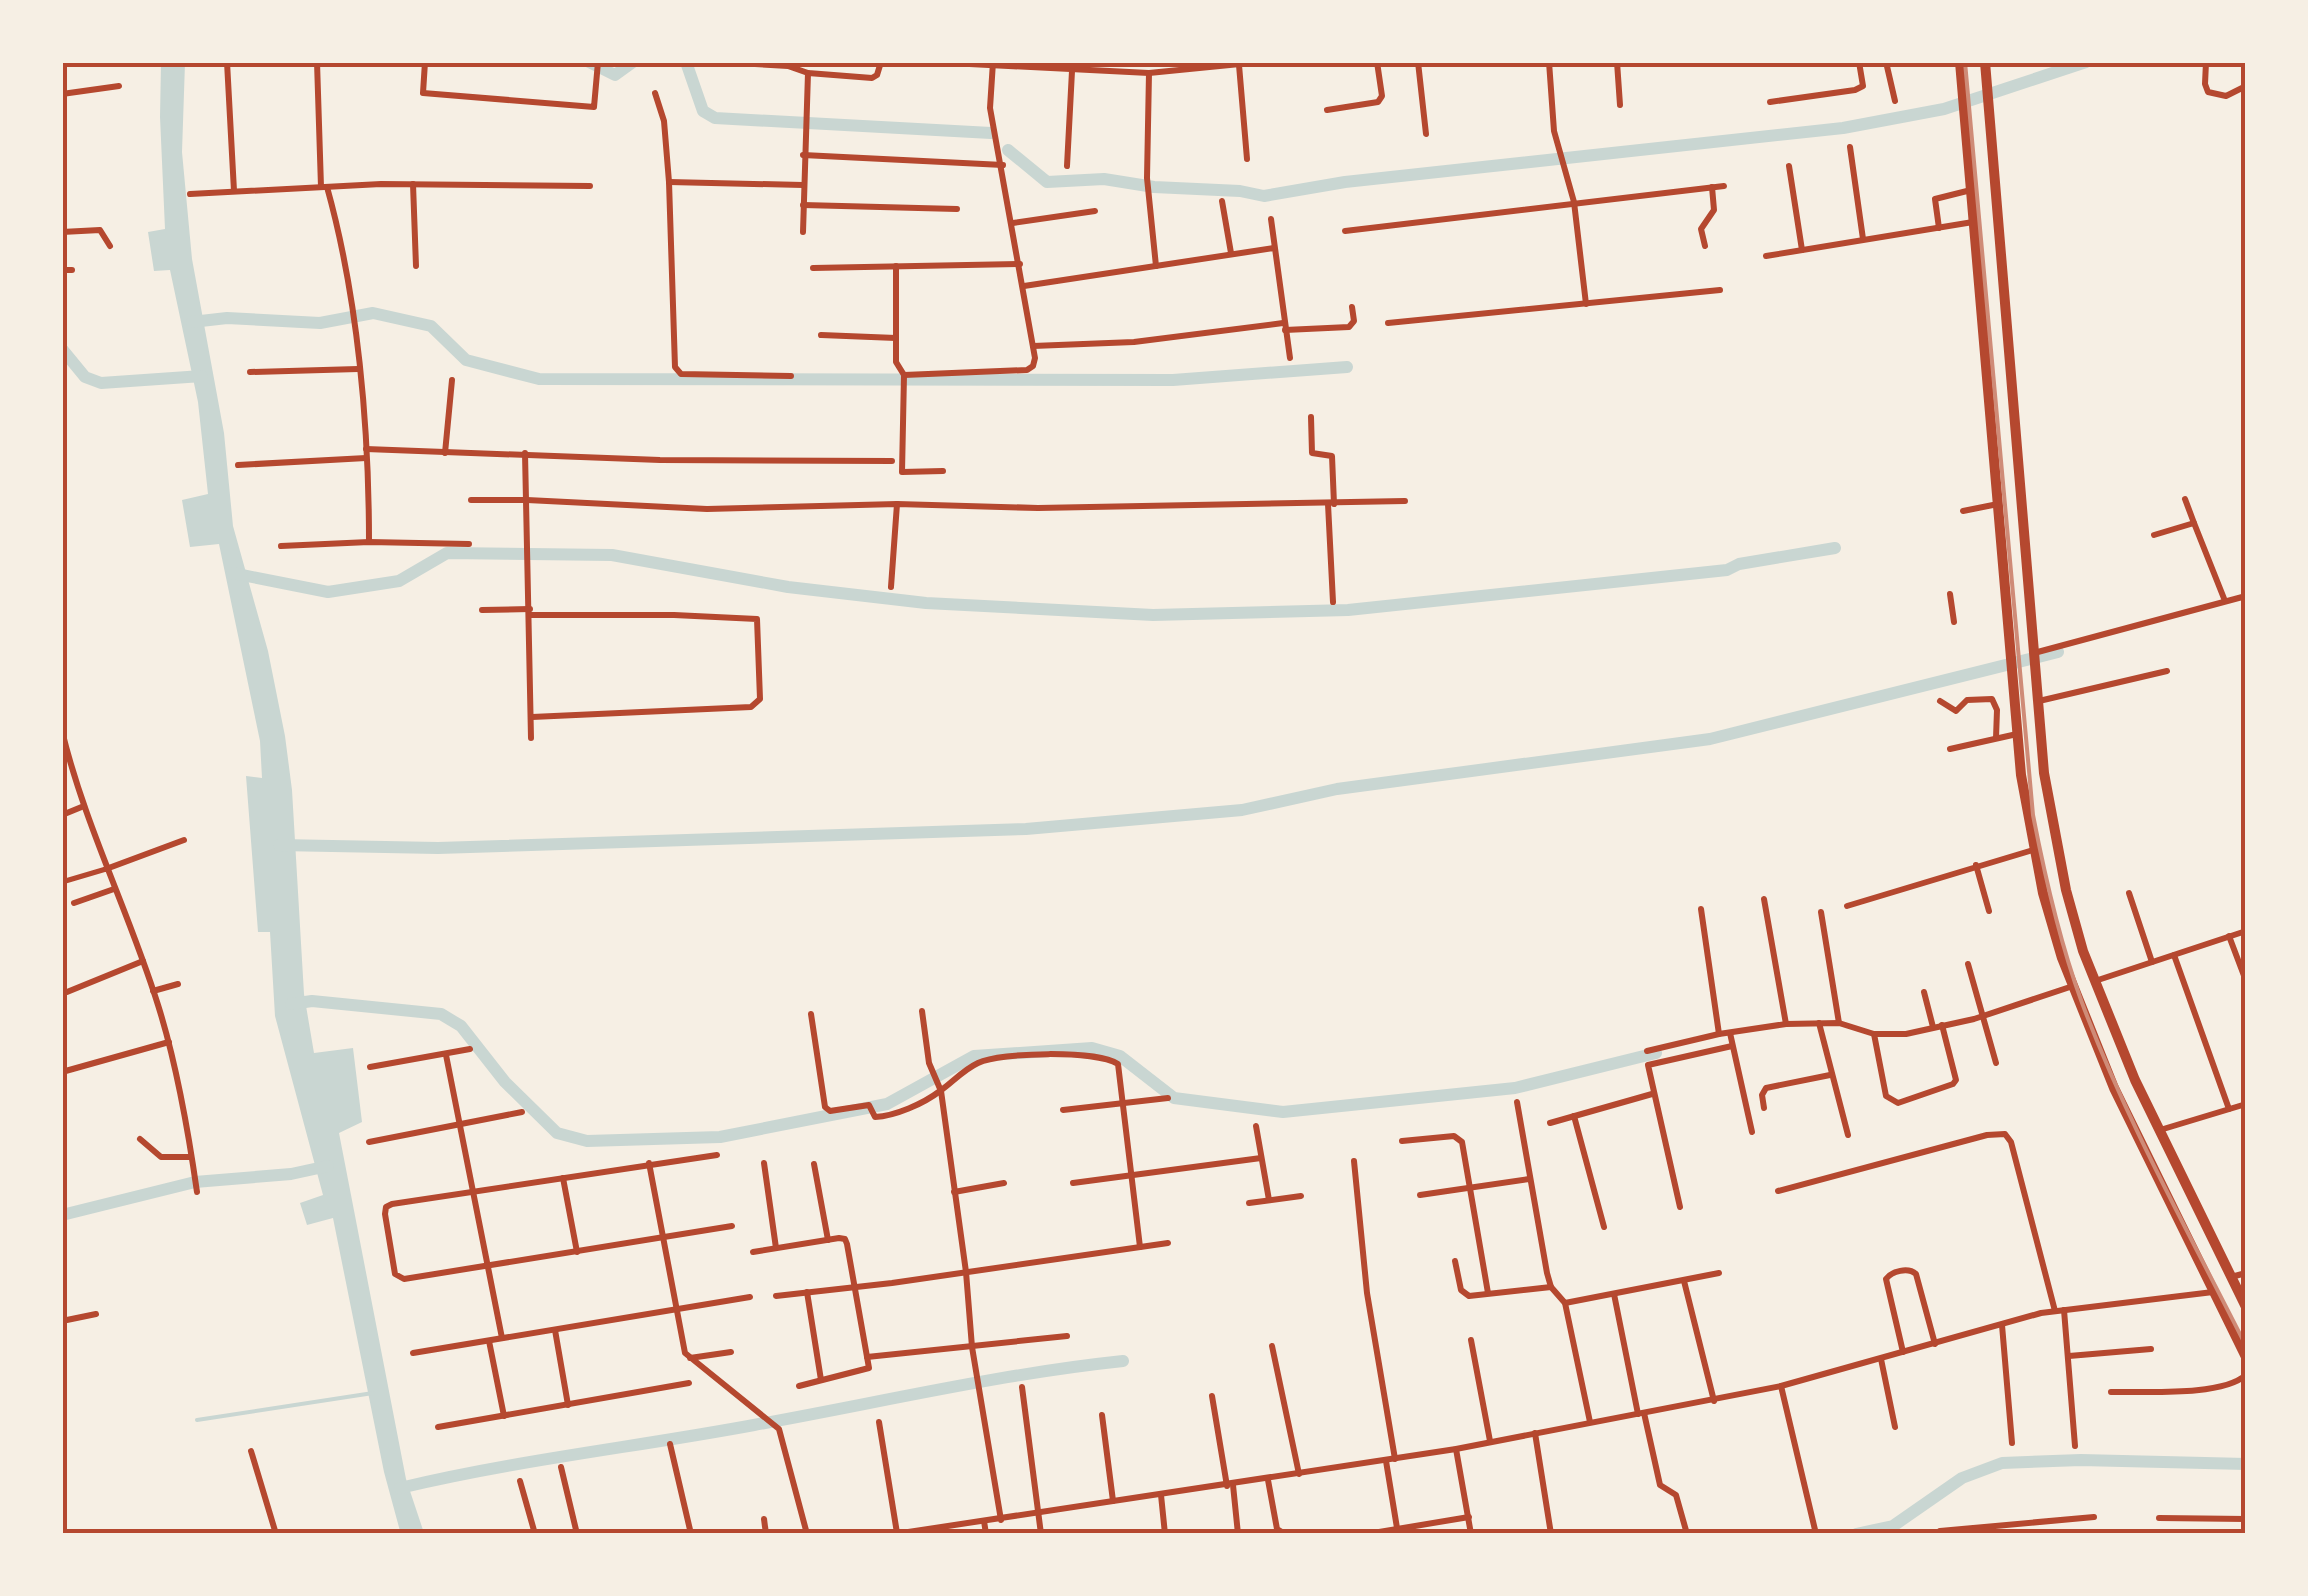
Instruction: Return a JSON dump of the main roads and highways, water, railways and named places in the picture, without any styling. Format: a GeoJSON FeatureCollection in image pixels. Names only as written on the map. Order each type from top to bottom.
{"type":"FeatureCollection","features":[{"type":"Feature","properties":{"kind":"main road"},"geometry":{"type":"LineString","coordinates":[[1960,62],[2017,734],[2033,850],[2051,923],[2114,1088],[2246,1357]]}},
{"type":"Feature","properties":{"kind":"main road"},"geometry":{"type":"LineString","coordinates":[[1985,62],[2044,773],[2056,845],[2082,951],[2094,982],[2159,1130],[2246,1306]]}},
{"type":"Feature","properties":{"kind":"main road"},"geometry":{"type":"LineString","coordinates":[[1996,482],[2020,480]]}},
{"type":"Feature","properties":{"kind":"main road"},"geometry":{"type":"LineString","coordinates":[[2033,850],[2056,845]]}},
{"type":"Feature","properties":{"kind":"waterway"},"geometry":{"type":"LineString","coordinates":[[589,62],[615,75],[633,62]]}},
{"type":"Feature","properties":{"kind":"waterway"},"geometry":{"type":"LineString","coordinates":[[686,62],[703,111],[715,118],[991,133]]}},
{"type":"Feature","properties":{"kind":"waterway"},"geometry":{"type":"LineString","coordinates":[[1008,150],[1047,182],[1104,179],[1264,196],[1345,182],[1843,128],[1944,109],[2086,62]]}},
{"type":"Feature","properties":{"kind":"waterway"},"geometry":{"type":"LineString","coordinates":[[192,322],[227,318],[320,323],[373,313],[431,326],[466,360],[539,379],[1173,380],[1347,367]]}},
{"type":"Feature","properties":{"kind":"waterway"},"geometry":{"type":"LineString","coordinates":[[62,349],[85,377],[101,383],[202,376]]}},
{"type":"Feature","properties":{"kind":"waterway"},"geometry":{"type":"LineString","coordinates":[[232,573],[328,592],[399,581],[447,553],[612,555],[788,587],[926,603],[1153,615],[1348,610],[1727,570],[1739,564],[1835,548]]}},
{"type":"Feature","properties":{"kind":"waterway"},"geometry":{"type":"LineString","coordinates":[[279,845],[438,848],[1026,829],[1242,810],[1337,789],[1710,739],[2058,652]]}},
{"type":"Feature","properties":{"kind":"waterway"},"geometry":{"type":"LineString","coordinates":[[291,1004],[312,1001],[441,1014],[461,1026],[505,1082],[557,1133],[587,1141],[720,1137],[887,1104],[974,1056],[1092,1048],[1120,1056],[1174,1098],[1283,1112],[1515,1088],[1656,1053]]}},
{"type":"Feature","properties":{"kind":"waterway"},"geometry":{"type":"LineString","coordinates":[[62,1215],[195,1182],[291,1174],[328,1166]]}},
{"type":"Feature","properties":{"kind":"waterway"},"geometry":{"type":"LineString","coordinates":[[400,1488],[984,1381],[1123,1361]]}},
{"type":"Feature","properties":{"kind":"waterway"},"geometry":{"type":"LineString","coordinates":[[197,1420],[373,1393]]}},
{"type":"Feature","properties":{"kind":"waterway"},"geometry":{"type":"LineString","coordinates":[[1856,1534],[1893,1526],[1962,1478],[2002,1463],[2081,1460],[2246,1464]]}},
{"type":"Feature","properties":{"kind":"railway"},"geometry":{"type":"LineString","coordinates":[[1965,62],[2033,815],[2042,862],[2066,954],[2098,1044],[2246,1346]]}}]}
